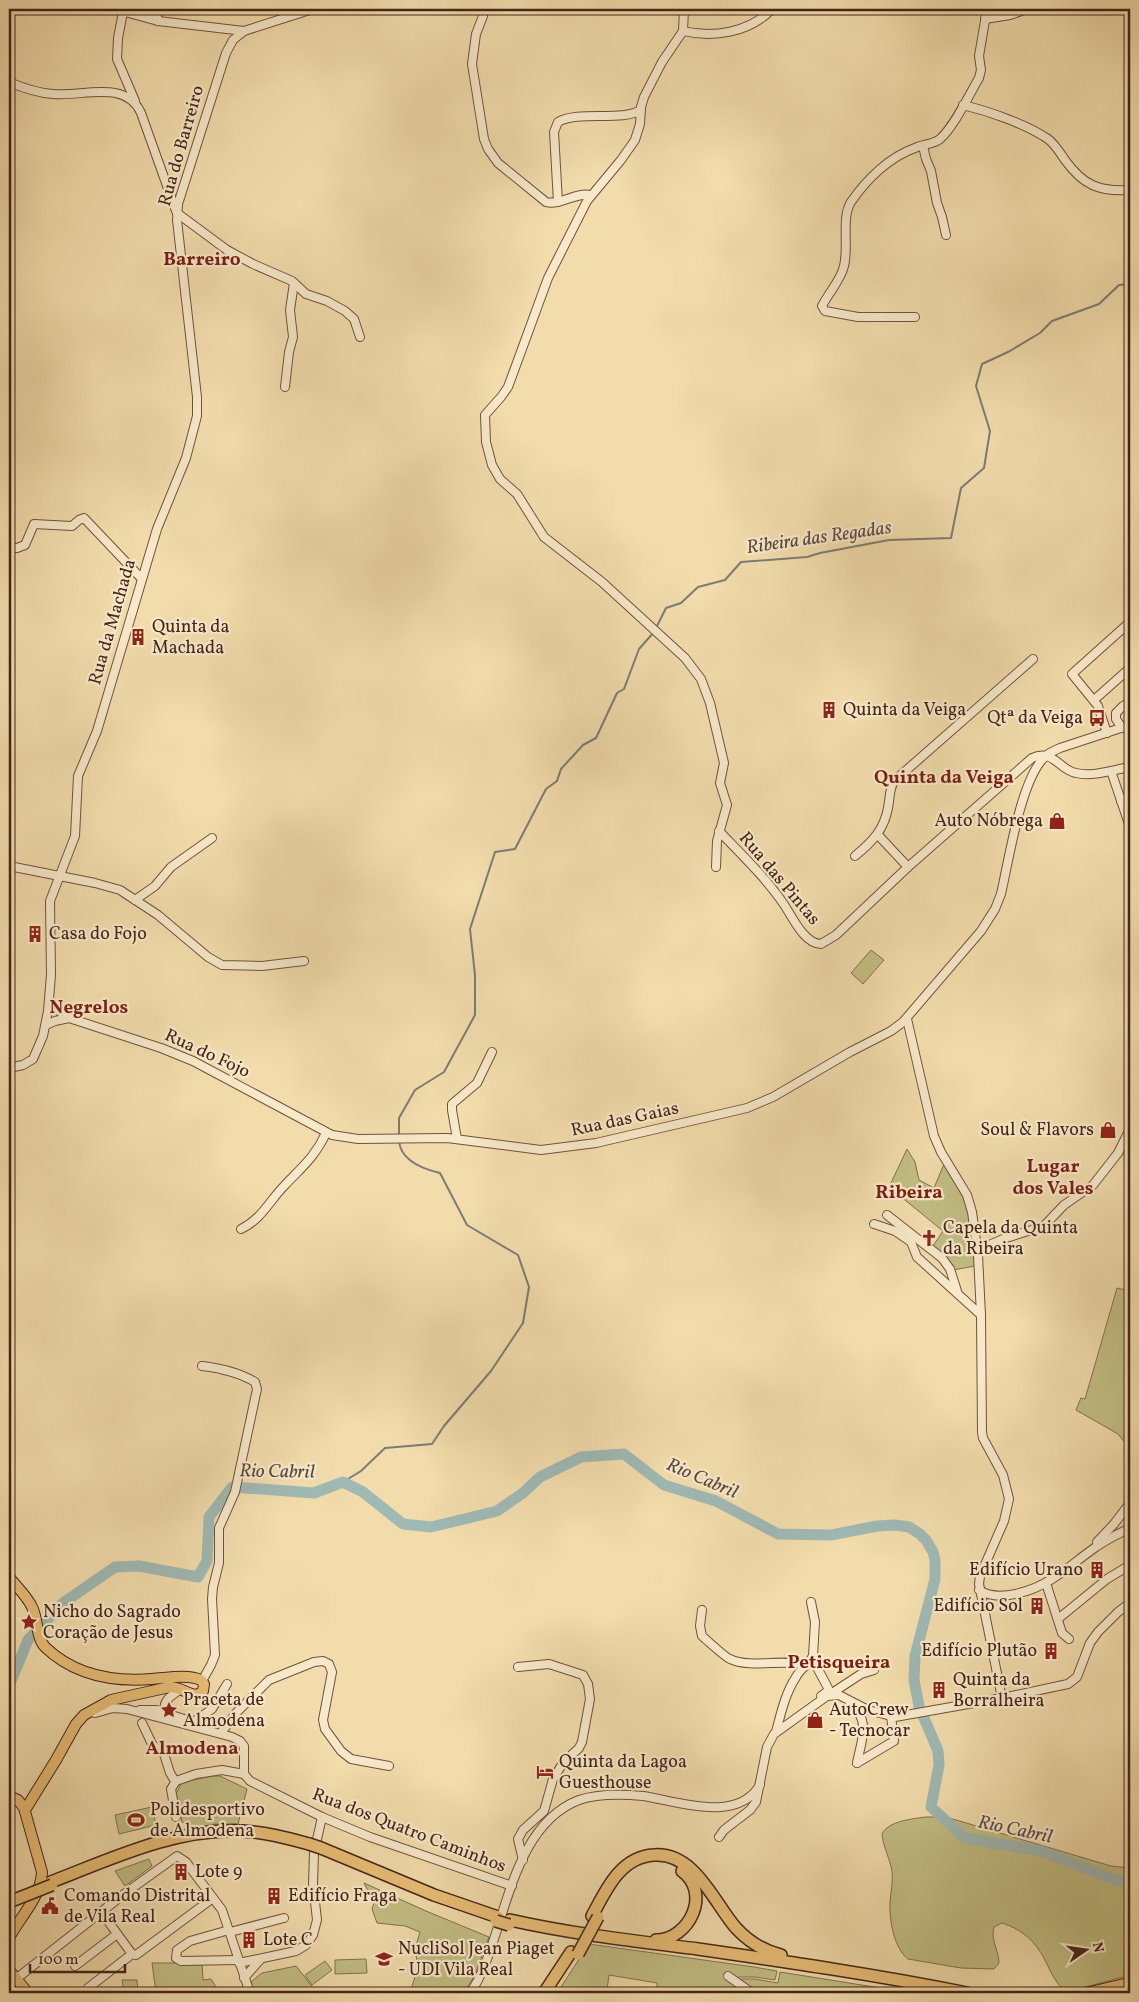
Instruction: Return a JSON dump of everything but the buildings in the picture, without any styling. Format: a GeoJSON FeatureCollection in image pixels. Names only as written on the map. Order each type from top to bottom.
{"type":"FeatureCollection","features":[{"type":"Feature","properties":{"kind":"highway"},"geometry":{"type":"LineString","coordinates":[[9,1898],[151,1849],[207,1836],[258,1838],[315,1848],[497,1919],[573,1937],[967,1993]]}},
{"type":"Feature","properties":{"kind":"highway"},"geometry":{"type":"LineString","coordinates":[[551,1993],[575,1953],[611,1882],[626,1865],[645,1856],[668,1856],[682,1862],[694,1873],[737,1929],[763,1949],[783,1956],[864,1970],[936,1993]]}},
{"type":"Feature","properties":{"kind":"highway"},"geometry":{"type":"LineString","coordinates":[[553,1929],[582,1930],[649,1940],[664,1940],[680,1932],[691,1920],[695,1906],[694,1889],[686,1874],[678,1868],[664,1862],[647,1862],[631,1869],[624,1875],[595,1916]]}},
{"type":"Feature","properties":{"kind":"highway"},"geometry":{"type":"LineString","coordinates":[[9,1902],[51,1884]]}},
{"type":"Feature","properties":{"kind":"highway"},"geometry":{"type":"LineString","coordinates":[[510,1923],[778,1960],[909,1984],[944,1993]]}},
{"type":"Feature","properties":{"kind":"highway"},"geometry":{"type":"LineString","coordinates":[[544,1993],[575,1953]]}},
{"type":"Feature","properties":{"kind":"main road"},"geometry":{"type":"LineString","coordinates":[[9,1577],[31,1604],[41,1638],[46,1647],[82,1671],[98,1676],[144,1679],[180,1677],[197,1679],[202,1681],[204,1690],[198,1695],[192,1695],[180,1689],[170,1688],[111,1700],[89,1712],[79,1720],[25,1810]]}},
{"type":"Feature","properties":{"kind":"main road"},"geometry":{"type":"LineString","coordinates":[[9,1938],[37,1892],[42,1879],[41,1861],[25,1810],[20,1802],[10,1796]]}},
{"type":"Feature","properties":{"kind":"main road"},"geometry":{"type":"LineString","coordinates":[[9,1970],[28,1993]]}},
{"type":"Feature","properties":{"kind":"main road"},"geometry":{"type":"LineString","coordinates":[[1086,1993],[1129,1983]]}},
{"type":"Feature","properties":{"kind":"main road"},"geometry":{"type":"LineString","coordinates":[[1102,1993],[1129,1983]]}},
{"type":"Feature","properties":{"kind":"street"},"geometry":{"type":"LineString","coordinates":[[114,9],[158,21],[244,31],[313,9]]}},
{"type":"Feature","properties":{"kind":"street"},"geometry":{"type":"LineString","coordinates":[[155,9],[158,21]]}},
{"type":"Feature","properties":{"kind":"street"},"geometry":{"type":"LineString","coordinates":[[482,9],[483,16],[476,34],[472,64],[486,144],[498,164],[546,202],[558,202],[584,194],[590,195]]}},
{"type":"Feature","properties":{"kind":"street"},"geometry":{"type":"LineString","coordinates":[[684,9],[682,31],[662,62],[644,97],[638,132],[630,149],[590,195],[548,278],[508,387],[486,413],[486,442],[489,458],[496,472],[505,484],[517,494],[544,537],[602,582],[694,668],[701,679],[710,703],[724,763],[720,783],[727,804],[719,831],[716,867]]}},
{"type":"Feature","properties":{"kind":"street"},"geometry":{"type":"LineString","coordinates":[[682,31],[703,35],[728,32],[752,23],[772,9]]}},
{"type":"Feature","properties":{"kind":"street"},"geometry":{"type":"LineString","coordinates":[[915,317],[858,317],[826,312],[822,306],[843,269],[847,248],[846,218],[852,202],[877,172],[908,151],[935,142],[942,137],[952,125],[980,77],[979,56],[987,9]]}},
{"type":"Feature","properties":{"kind":"street"},"geometry":{"type":"LineString","coordinates":[[985,19],[1010,15],[1027,9]]}},
{"type":"Feature","properties":{"kind":"street"},"geometry":{"type":"LineString","coordinates":[[123,12],[118,38],[117,59],[142,113],[177,213],[227,250],[294,282],[306,294],[327,300],[348,314],[357,325],[360,337]]}},
{"type":"Feature","properties":{"kind":"street","name":"Rua do Barreiro"},"geometry":{"type":"LineString","coordinates":[[197,397],[177,213],[226,53],[233,40],[244,31]]}},
{"type":"Feature","properties":{"kind":"street"},"geometry":{"type":"LineString","coordinates":[[9,82],[32,90],[52,94],[118,93],[129,96],[136,103]]}},
{"type":"Feature","properties":{"kind":"street"},"geometry":{"type":"LineString","coordinates":[[963,105],[990,112],[1046,138],[1054,145],[1077,175],[1094,186],[1103,189],[1130,190]]}},
{"type":"Feature","properties":{"kind":"street"},"geometry":{"type":"LineString","coordinates":[[558,202],[554,135],[558,122],[597,116],[630,114],[641,110]]}},
{"type":"Feature","properties":{"kind":"street"},"geometry":{"type":"LineString","coordinates":[[923,146],[946,235]]}},
{"type":"Feature","properties":{"kind":"street"},"geometry":{"type":"LineString","coordinates":[[285,387],[293,334],[290,310],[294,282]]}},
{"type":"Feature","properties":{"kind":"street","name":"Rua da Machada"},"geometry":{"type":"LineString","coordinates":[[9,1068],[24,1065],[33,1059],[42,1042],[49,1004],[51,959],[50,908],[53,894],[69,856],[76,830],[78,776],[97,732],[157,529],[186,458],[197,416],[197,397]]}},
{"type":"Feature","properties":{"kind":"street"},"geometry":{"type":"LineString","coordinates":[[9,548],[25,545],[34,524],[72,526],[84,518],[141,578]]}},
{"type":"Feature","properties":{"kind":"street"},"geometry":{"type":"LineString","coordinates":[[1108,733],[1100,709],[1072,674],[1130,622]]}},
{"type":"Feature","properties":{"kind":"street"},"geometry":{"type":"LineString","coordinates":[[856,856],[878,835],[888,812],[890,789],[894,781],[1033,659]]}},
{"type":"Feature","properties":{"kind":"street"},"geometry":{"type":"LineString","coordinates":[[1094,700],[1130,668]]}},
{"type":"Feature","properties":{"kind":"street"},"geometry":{"type":"LineString","coordinates":[[1122,728],[1116,719],[1116,713],[1130,702]]}},
{"type":"Feature","properties":{"kind":"street"},"geometry":{"type":"LineString","coordinates":[[878,835],[908,867],[1027,762],[1037,756],[1046,755],[1060,748],[1130,725]]}},
{"type":"Feature","properties":{"kind":"street"},"geometry":{"type":"LineString","coordinates":[[1060,748],[1062,764]]}},
{"type":"Feature","properties":{"kind":"street"},"geometry":{"type":"LineString","coordinates":[[1046,755],[1067,769],[1077,773],[1090,774],[1130,767]]}},
{"type":"Feature","properties":{"kind":"street","name":"Rua das Gaias"},"geometry":{"type":"LineString","coordinates":[[326,1133],[353,1139],[457,1139],[531,1149],[552,1149],[596,1143],[733,1112],[773,1097],[850,1052],[891,1031],[907,1019],[981,931],[995,909],[1001,894],[1025,794],[1038,766],[1046,755]]}},
{"type":"Feature","properties":{"kind":"street"},"geometry":{"type":"LineString","coordinates":[[1027,762],[1038,766]]}},
{"type":"Feature","properties":{"kind":"street"},"geometry":{"type":"LineString","coordinates":[[1111,771],[1130,827]]}},
{"type":"Feature","properties":{"kind":"street"},"geometry":{"type":"LineString","coordinates":[[1121,801],[1130,796]]}},
{"type":"Feature","properties":{"kind":"street","name":"Rua das Pintas"},"geometry":{"type":"LineString","coordinates":[[719,831],[770,886],[804,934],[816,944],[824,943],[836,936],[908,867]]}},
{"type":"Feature","properties":{"kind":"street"},"geometry":{"type":"LineString","coordinates":[[135,900],[155,886],[171,868],[212,838]]}},
{"type":"Feature","properties":{"kind":"street"},"geometry":{"type":"LineString","coordinates":[[10,866],[112,888],[158,915],[208,957],[222,966],[262,966],[304,961]]}},
{"type":"Feature","properties":{"kind":"street","name":"Rua do Fojo"},"geometry":{"type":"LineString","coordinates":[[49,1004],[69,1018],[186,1058],[326,1133]]}},
{"type":"Feature","properties":{"kind":"street"},"geometry":{"type":"LineString","coordinates":[[46,1025],[69,1018]]}},
{"type":"Feature","properties":{"kind":"street"},"geometry":{"type":"LineString","coordinates":[[907,1019],[933,1131],[939,1148],[969,1200],[978,1250],[981,1315],[982,1432],[983,1438],[1005,1480],[1009,1503],[1001,1529],[980,1576],[978,1590],[997,1668],[1002,1698]]}},
{"type":"Feature","properties":{"kind":"street"},"geometry":{"type":"LineString","coordinates":[[457,1139],[452,1104],[476,1084],[492,1052]]}},
{"type":"Feature","properties":{"kind":"street"},"geometry":{"type":"LineString","coordinates":[[978,1250],[1044,1226],[1064,1205],[1093,1185],[1118,1153],[1130,1129]]}},
{"type":"Feature","properties":{"kind":"street"},"geometry":{"type":"LineString","coordinates":[[240,1229],[260,1216],[286,1184],[309,1162],[326,1133]]}},
{"type":"Feature","properties":{"kind":"street"},"geometry":{"type":"LineString","coordinates":[[887,1215],[942,1258],[950,1269],[957,1292]]}},
{"type":"Feature","properties":{"kind":"street"},"geometry":{"type":"LineString","coordinates":[[874,1224],[894,1230],[910,1241],[917,1257],[957,1292],[973,1310],[981,1315]]}},
{"type":"Feature","properties":{"kind":"street"},"geometry":{"type":"LineString","coordinates":[[202,1366],[246,1377],[253,1380],[256,1384],[236,1486],[218,1528],[219,1563],[212,1599],[215,1655],[202,1681]]}},
{"type":"Feature","properties":{"kind":"street"},"geometry":{"type":"LineString","coordinates":[[1085,1554],[1114,1524],[1130,1503]]}},
{"type":"Feature","properties":{"kind":"street"},"geometry":{"type":"LineString","coordinates":[[978,1590],[990,1594],[1013,1594],[1046,1582],[1105,1541],[1130,1528]]}},
{"type":"Feature","properties":{"kind":"street"},"geometry":{"type":"LineString","coordinates":[[1058,1619],[1107,1579],[1130,1565]]}},
{"type":"Feature","properties":{"kind":"street"},"geometry":{"type":"LineString","coordinates":[[1046,1582],[1064,1635],[1069,1639]]}},
{"type":"Feature","properties":{"kind":"street"},"geometry":{"type":"LineString","coordinates":[[811,1602],[815,1622],[812,1658],[828,1689],[818,1698],[814,1705]]}},
{"type":"Feature","properties":{"kind":"street"},"geometry":{"type":"LineString","coordinates":[[827,1696],[838,1695],[866,1709],[894,1716],[1002,1698],[1072,1682],[1079,1673],[1094,1637],[1118,1612],[1130,1603]]}},
{"type":"Feature","properties":{"kind":"street"},"geometry":{"type":"LineString","coordinates":[[702,1610],[700,1626],[702,1636],[712,1642],[728,1658],[752,1663],[805,1665]]}},
{"type":"Feature","properties":{"kind":"street"},"geometry":{"type":"LineString","coordinates":[[719,1836],[753,1806],[758,1797],[767,1748],[776,1732],[789,1689],[812,1658]]}},
{"type":"Feature","properties":{"kind":"street"},"geometry":{"type":"LineString","coordinates":[[221,1733],[236,1713],[269,1680],[323,1660],[330,1666],[332,1672],[322,1720],[325,1728],[339,1749],[351,1759],[389,1766]]}},
{"type":"Feature","properties":{"kind":"street"},"geometry":{"type":"LineString","coordinates":[[518,1667],[541,1664],[556,1665],[583,1675],[586,1678],[590,1691],[579,1748],[563,1763],[553,1779],[544,1811],[523,1830],[518,1839],[523,1860]]}},
{"type":"Feature","properties":{"kind":"street"},"geometry":{"type":"LineString","coordinates":[[776,1732],[861,1674],[874,1670]]}},
{"type":"Feature","properties":{"kind":"street"},"geometry":{"type":"LineString","coordinates":[[192,1724],[212,1709],[227,1684]]}},
{"type":"Feature","properties":{"kind":"street"},"geometry":{"type":"LineString","coordinates":[[165,1713],[164,1706],[166,1701],[180,1689]]}},
{"type":"Feature","properties":{"kind":"street"},"geometry":{"type":"LineString","coordinates":[[827,1696],[842,1698],[861,1714],[864,1729],[857,1763],[894,1741],[894,1716]]}},
{"type":"Feature","properties":{"kind":"street"},"geometry":{"type":"LineString","coordinates":[[79,1720],[109,1708],[120,1708],[192,1724],[236,1738],[243,1744],[245,1751],[244,1774],[219,1770],[187,1776],[175,1781],[171,1789],[176,1817]]}},
{"type":"Feature","properties":{"kind":"street"},"geometry":{"type":"LineString","coordinates":[[133,1710],[153,1709],[192,1724]]}},
{"type":"Feature","properties":{"kind":"street"},"geometry":{"type":"LineString","coordinates":[[142,1723],[152,1744],[164,1754],[169,1772],[175,1781]]}},
{"type":"Feature","properties":{"kind":"street","name":"Rua dos Quatro Caminhos"},"geometry":{"type":"LineString","coordinates":[[244,1774],[250,1781],[322,1817],[409,1851],[512,1886]]}},
{"type":"Feature","properties":{"kind":"street"},"geometry":{"type":"LineString","coordinates":[[470,1993],[484,1966],[512,1886],[531,1842],[544,1826],[561,1811],[578,1800],[600,1796],[628,1795],[716,1808],[733,1804],[748,1797],[761,1782]]}},
{"type":"Feature","properties":{"kind":"street"},"geometry":{"type":"LineString","coordinates":[[284,1918],[188,1942],[177,1950],[176,1958],[181,1961],[239,1962],[260,1960],[299,1949],[308,1942],[315,1931],[317,1920],[313,1884],[313,1860],[315,1840],[322,1817]]}},
{"type":"Feature","properties":{"kind":"street"},"geometry":{"type":"LineString","coordinates":[[16,1979],[167,1862],[175,1856],[180,1856],[223,1913],[244,1980],[250,1993]]}},
{"type":"Feature","properties":{"kind":"street"},"geometry":{"type":"LineString","coordinates":[[88,1988],[132,1954],[136,1955],[142,1951],[213,1898]]}},
{"type":"Feature","properties":{"kind":"street"},"geometry":{"type":"LineString","coordinates":[[102,1913],[132,1954]]}},
{"type":"Feature","properties":{"kind":"street"},"geometry":{"type":"LineString","coordinates":[[75,1966],[117,1934]]}},
{"type":"Feature","properties":{"kind":"street"},"geometry":{"type":"LineString","coordinates":[[244,1980],[260,1960]]}},
{"type":"Feature","properties":{"kind":"street"},"geometry":{"type":"LineString","coordinates":[[728,1976],[752,1993]]}},
{"type":"Feature","properties":{"kind":"shaded area"},"geometry":{"type":"Polygon","coordinates":[[[871,950],[884,960],[863,984],[851,973],[871,950]]]}},
{"type":"Feature","properties":{"kind":"shaded area"},"geometry":{"type":"Polygon","coordinates":[[[907,1149],[915,1162],[919,1180],[934,1188],[944,1164],[961,1193],[968,1208],[975,1266],[953,1270],[947,1260],[933,1246],[943,1231],[889,1187],[907,1149]]]}},
{"type":"Feature","properties":{"kind":"shaded area"},"geometry":{"type":"Polygon","coordinates":[[[1117,1288],[1130,1291],[1130,1438],[1126,1444],[1118,1434],[1076,1410],[1081,1398],[1085,1399],[1117,1288]]]}},
{"type":"Feature","properties":{"kind":"shaded area"},"geometry":{"type":"Polygon","coordinates":[[[220,1776],[247,1789],[238,1824],[215,1824],[187,1829],[186,1824],[182,1822],[176,1794],[182,1782],[220,1776]]]}},
{"type":"Feature","properties":{"kind":"shaded area","name":"Polidesportivo de Almodena"},"geometry":{"type":"Polygon","coordinates":[[[152,1807],[156,1825],[119,1834],[115,1815],[152,1807]]]}},
{"type":"Feature","properties":{"kind":"shaded area"},"geometry":{"type":"Polygon","coordinates":[[[925,1817],[946,1817],[1111,1866],[1130,1868],[1130,1975],[1067,1992],[1057,1982],[1033,1942],[1016,1929],[1002,1923],[994,1927],[993,1932],[999,1963],[994,1969],[961,1968],[908,1959],[899,1948],[893,1933],[890,1909],[892,1871],[882,1834],[889,1826],[895,1823],[925,1817]]]}},
{"type":"Feature","properties":{"kind":"shaded area"},"geometry":{"type":"Polygon","coordinates":[[[149,1859],[152,1866],[125,1886],[115,1871],[149,1859]]]}},
{"type":"Feature","properties":{"kind":"shaded area"},"geometry":{"type":"Polygon","coordinates":[[[364,1883],[489,1937],[474,1977],[463,1993],[410,1993],[418,1967],[415,1949],[420,1932],[405,1926],[377,1923],[372,1909],[374,1903],[364,1883]]]}},
{"type":"Feature","properties":{"kind":"shaded area"},"geometry":{"type":"Polygon","coordinates":[[[589,1944],[777,1971],[775,1980],[755,1977],[739,1977],[736,1979],[748,1993],[711,1993],[689,1990],[657,1991],[657,1983],[609,1975],[607,1990],[594,1990],[585,1993],[557,1993],[589,1944]]]}},
{"type":"Feature","properties":{"kind":"shaded area"},"geometry":{"type":"Polygon","coordinates":[[[366,1959],[367,1973],[335,1974],[335,1960],[366,1959]]]}},
{"type":"Feature","properties":{"kind":"shaded area"},"geometry":{"type":"Polygon","coordinates":[[[325,1961],[332,1970],[312,1985],[305,1975],[325,1961]]]}},
{"type":"Feature","properties":{"kind":"shaded area"},"geometry":{"type":"Polygon","coordinates":[[[152,1963],[202,1963],[203,1980],[211,1979],[216,1987],[216,1993],[156,1993],[152,1963]]]}},
{"type":"Feature","properties":{"kind":"shaded area"},"geometry":{"type":"Polygon","coordinates":[[[296,1966],[317,1993],[253,1993],[251,1982],[262,1973],[296,1966]]]}},
{"type":"Feature","properties":{"kind":"shaded area"},"geometry":{"type":"Polygon","coordinates":[[[780,1972],[912,1993],[755,1993],[738,1981],[740,1979],[755,1979],[778,1983],[780,1972]]]}},
{"type":"Feature","properties":{"kind":"shaded area"},"geometry":{"type":"Polygon","coordinates":[[[122,1980],[137,1980],[138,1993],[124,1993],[122,1980]]]}},
{"type":"Feature","properties":{"kind":"waterway","name":"Ribeira das Regadas"},"geometry":{"type":"LineString","coordinates":[[656,628],[666,608],[681,603],[698,587],[725,580],[741,562],[807,557],[889,540],[951,538],[961,488],[984,468],[990,431],[976,386],[982,364],[1008,352],[1040,333],[1052,321],[1099,304],[1119,285],[1130,284]]}},
{"type":"Feature","properties":{"kind":"waterway","name":"Ribeira das Regadas"},"geometry":{"type":"LineString","coordinates":[[399,1135],[399,1118],[415,1090],[444,1072],[475,1015],[475,975],[470,929],[495,852],[515,849],[546,789],[557,781],[561,769],[583,745],[596,738],[617,693],[624,689],[639,649],[654,632]]}},
{"type":"Feature","properties":{"kind":"waterway","name":"Ribeira das Regadas"},"geometry":{"type":"LineString","coordinates":[[343,1482],[361,1471],[385,1448],[432,1444],[444,1426],[491,1371],[523,1323],[529,1287],[518,1255],[467,1225],[440,1173],[413,1163],[408,1159],[400,1147],[399,1140]]}},
{"type":"Feature","properties":{"kind":"waterway","name":"Rio Cabril"},"geometry":{"type":"LineString","coordinates":[[9,1686],[28,1640],[63,1603],[115,1567],[139,1566],[198,1577],[207,1561],[209,1517],[232,1487],[314,1493],[343,1482],[363,1492],[403,1524],[431,1527],[497,1511],[523,1493],[540,1477],[581,1457],[624,1454],[664,1485],[716,1501],[778,1534],[831,1535],[877,1526],[895,1525],[909,1527],[920,1534],[933,1552],[935,1560],[935,1579],[915,1656],[914,1680],[919,1706],[938,1751],[939,1765],[931,1807],[965,1838],[1041,1851],[1118,1881],[1130,1880]]}},
{"type":"Feature","properties":{"kind":"place","name":"Quinta da Machada"},"geometry":{"type":"Point","coordinates":[138,637]}},
{"type":"Feature","properties":{"kind":"place","name":"Quinta da Veiga"},"geometry":{"type":"Point","coordinates":[829,710]}},
{"type":"Feature","properties":{"kind":"place","name":"Qtª da Veiga"},"geometry":{"type":"Point","coordinates":[1097,718]}},
{"type":"Feature","properties":{"kind":"place","name":"Auto Nóbrega"},"geometry":{"type":"Point","coordinates":[1057,821]}},
{"type":"Feature","properties":{"kind":"place","name":"Casa do Fojo"},"geometry":{"type":"Point","coordinates":[35,934]}},
{"type":"Feature","properties":{"kind":"place","name":"Soul & Flavors"},"geometry":{"type":"Point","coordinates":[1108,1130]}},
{"type":"Feature","properties":{"kind":"place","name":"Capela da Quinta da Ribeira"},"geometry":{"type":"Point","coordinates":[929,1238]}},
{"type":"Feature","properties":{"kind":"place","name":"Edifício Urano"},"geometry":{"type":"Point","coordinates":[1097,1570]}},
{"type":"Feature","properties":{"kind":"place","name":"Edifício Sol"},"geometry":{"type":"Point","coordinates":[1037,1606]}},
{"type":"Feature","properties":{"kind":"place","name":"Nicho do Sagrado Coração de Jesus"},"geometry":{"type":"Point","coordinates":[29,1622]}},
{"type":"Feature","properties":{"kind":"place","name":"Edifício Plutão"},"geometry":{"type":"Point","coordinates":[1051,1651]}},
{"type":"Feature","properties":{"kind":"place","name":"Quinta da Borralheira"},"geometry":{"type":"Point","coordinates":[939,1690]}},
{"type":"Feature","properties":{"kind":"place","name":"Praceta de Almodena"},"geometry":{"type":"Point","coordinates":[169,1710]}},
{"type":"Feature","properties":{"kind":"place","name":"AutoCrew - Tecnocar"},"geometry":{"type":"Point","coordinates":[815,1720]}},
{"type":"Feature","properties":{"kind":"place","name":"Quinta da Lagoa Guesthouse"},"geometry":{"type":"Point","coordinates":[545,1772]}},
{"type":"Feature","properties":{"kind":"place","name":"Polidesportivo de Almodena"},"geometry":{"type":"Point","coordinates":[136,1820]}},
{"type":"Feature","properties":{"kind":"place","name":"Lote 9"},"geometry":{"type":"Point","coordinates":[181,1872]}},
{"type":"Feature","properties":{"kind":"place","name":"Edifício Fraga"},"geometry":{"type":"Point","coordinates":[274,1896]}},
{"type":"Feature","properties":{"kind":"place","name":"Comando Distrital de Vila Real"},"geometry":{"type":"Point","coordinates":[50,1906]}},
{"type":"Feature","properties":{"kind":"place","name":"Lote C"},"geometry":{"type":"Point","coordinates":[249,1940]}},
{"type":"Feature","properties":{"kind":"place","name":"NucliSol Jean Piaget - UDI Vila Real"},"geometry":{"type":"Point","coordinates":[384,1959]}},
{"type":"Feature","properties":{"kind":"district","name":"Barreiro"},"geometry":{"type":"Point","coordinates":[202,260]}},
{"type":"Feature","properties":{"kind":"district","name":"Quinta da Veiga"},"geometry":{"type":"Point","coordinates":[944,778]}},
{"type":"Feature","properties":{"kind":"district","name":"Negrelos"},"geometry":{"type":"Point","coordinates":[89,1008]}},
{"type":"Feature","properties":{"kind":"district","name":"Lugar dos Vales"},"geometry":{"type":"Point","coordinates":[1053,1178]}},
{"type":"Feature","properties":{"kind":"district","name":"Ribeira"},"geometry":{"type":"Point","coordinates":[909,1193]}},
{"type":"Feature","properties":{"kind":"district","name":"Petisqueira"},"geometry":{"type":"Point","coordinates":[839,1663]}},
{"type":"Feature","properties":{"kind":"district","name":"Almodena"},"geometry":{"type":"Point","coordinates":[192,1749]}}]}
